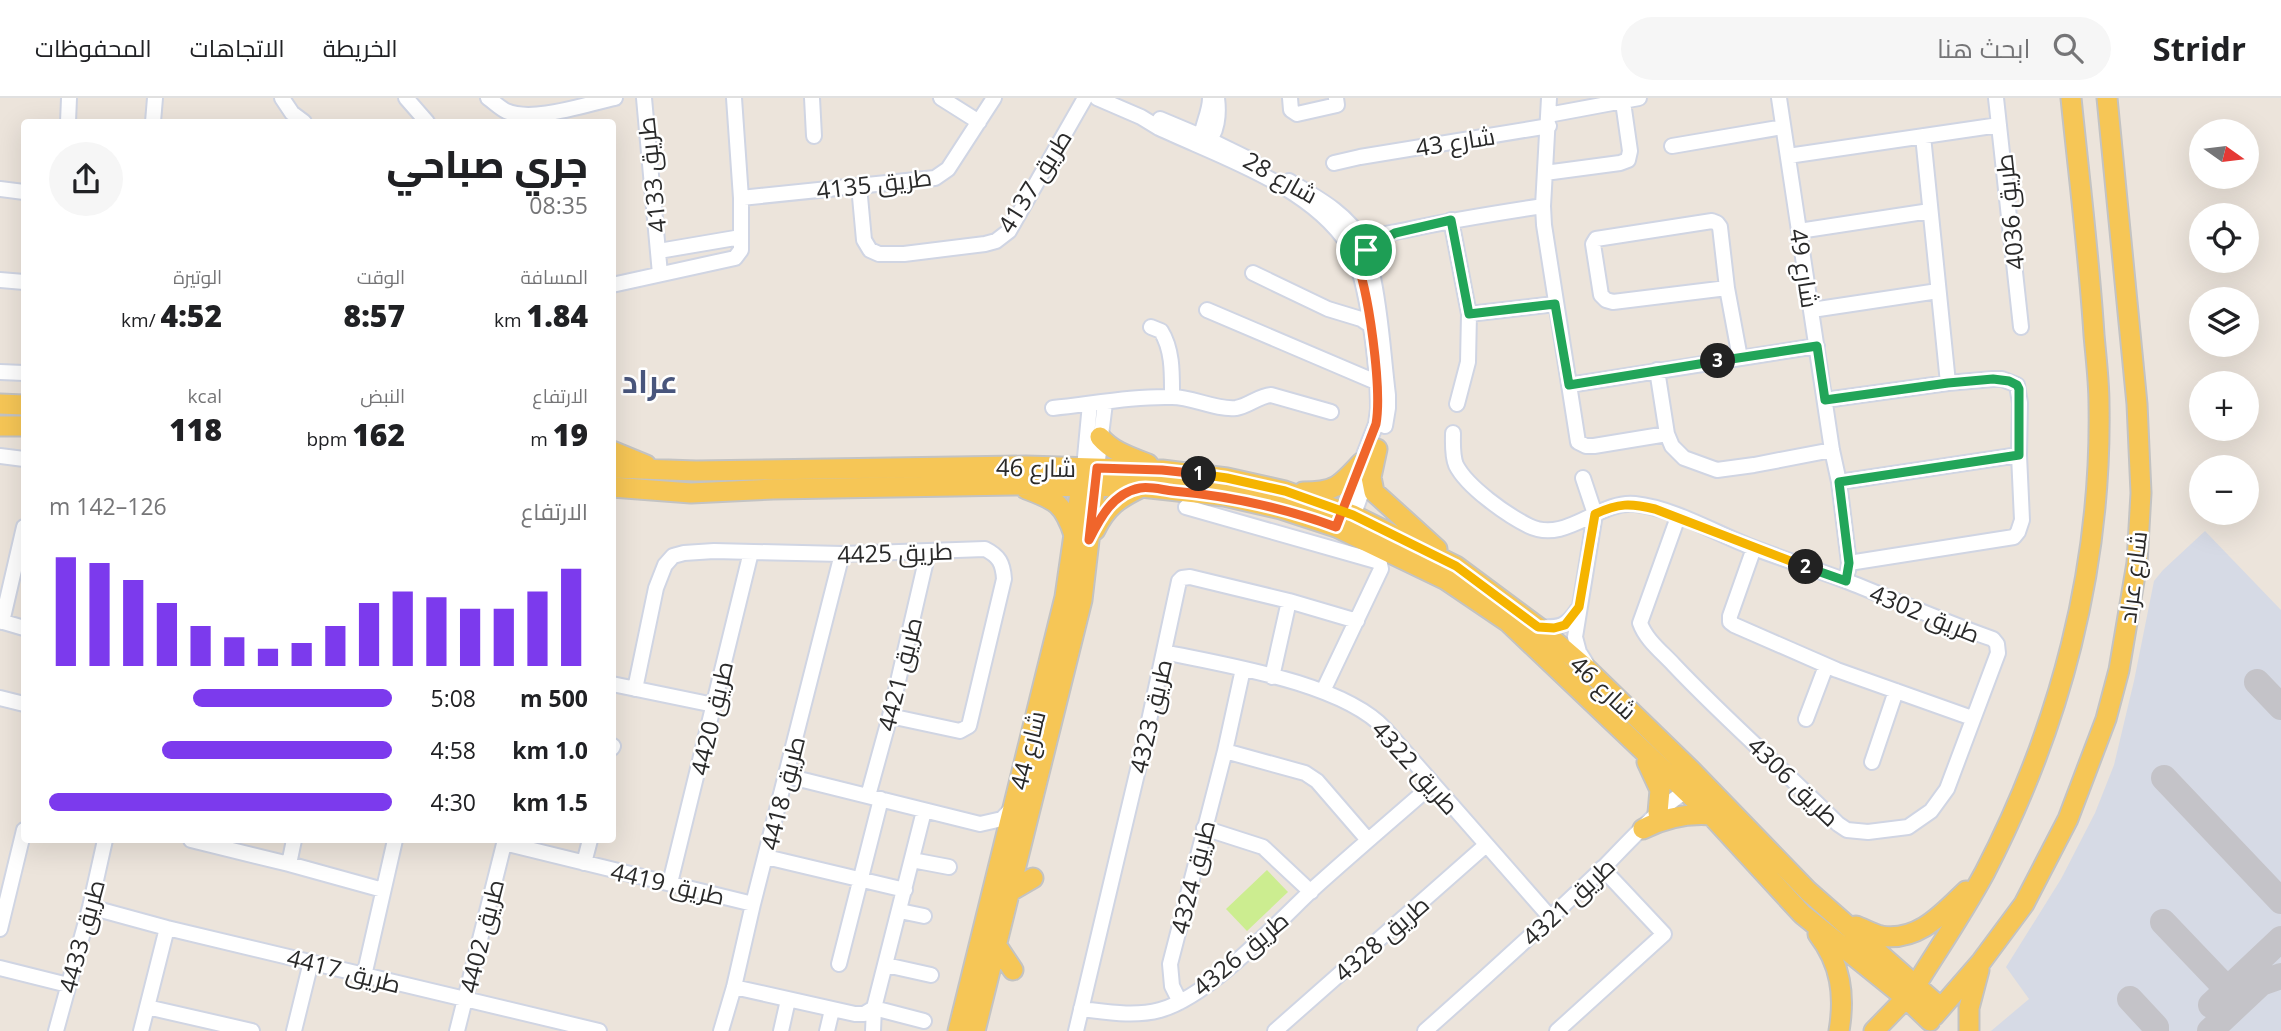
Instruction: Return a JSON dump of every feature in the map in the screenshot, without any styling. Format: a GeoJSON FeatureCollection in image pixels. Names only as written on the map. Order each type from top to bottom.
{"type":"FeatureCollection","features":[{"type":"Feature","properties":{"kind":"main road","name":"شارع عراد"},"geometry":{"type":"LineString","coordinates":[[1874,1031],[1911,992],[1984,873],[2015,811],[2049,725],[2079,619],[2097,494],[2099,403],[2071,98]]}},
{"type":"Feature","properties":{"kind":"main road","name":"شارع عراد"},"geometry":{"type":"LineString","coordinates":[[1930,1020],[1981,962],[2024,904],[2068,819],[2106,719],[2119,670],[2137,563],[2141,493],[2137,404],[2107,98]]}},
{"type":"Feature","properties":{"kind":"main road"},"geometry":{"type":"LineString","coordinates":[[2113,150],[2117,98]]}},
{"type":"Feature","properties":{"kind":"main road"},"geometry":{"type":"LineString","coordinates":[[0,404],[21,405]]}},
{"type":"Feature","properties":{"kind":"main road"},"geometry":{"type":"LineString","coordinates":[[0,426],[21,426]]}},
{"type":"Feature","properties":{"kind":"main road"},"geometry":{"type":"LineString","coordinates":[[1100,437],[1108,446],[1122,454],[1162,470]]}},
{"type":"Feature","properties":{"kind":"main road"},"geometry":{"type":"LineString","coordinates":[[1377,449],[1371,477],[1374,492],[1456,566]]}},
{"type":"Feature","properties":{"kind":"main road"},"geometry":{"type":"LineString","coordinates":[[616,453],[660,471]]}},
{"type":"Feature","properties":{"kind":"main road"},"geometry":{"type":"LineString","coordinates":[[1285,491],[1323,492],[1334,489],[1361,463]]}},
{"type":"Feature","properties":{"kind":"main road","name":"شارع 46"},"geometry":{"type":"LineString","coordinates":[[616,468],[660,471],[1026,466],[1141,487],[1224,496],[1345,521],[1456,566],[1538,627],[1588,670],[1911,992],[1930,1020]]}},
{"type":"Feature","properties":{"kind":"main road","name":"شارع 46"},"geometry":{"type":"LineString","coordinates":[[618,491],[691,493],[1015,485],[1162,470],[1227,478],[1285,491],[1345,521],[1446,580],[1508,622],[1710,815],[1802,914],[1911,992]]}},
{"type":"Feature","properties":{"kind":"main road","name":"شارع 44"},"geometry":{"type":"LineString","coordinates":[[975,1031],[1082,600],[1082,539],[1090,476]]}},
{"type":"Feature","properties":{"kind":"main road"},"geometry":{"type":"LineString","coordinates":[[1015,485],[1060,505],[1082,539],[1104,511],[1117,500],[1141,487]]}},
{"type":"Feature","properties":{"kind":"main road","name":"شارع 44"},"geometry":{"type":"LineString","coordinates":[[958,1031],[1065,597],[1082,539]]}},
{"type":"Feature","properties":{"kind":"main road"},"geometry":{"type":"LineString","coordinates":[[1638,746],[1659,784],[1661,796],[1658,813]]}},
{"type":"Feature","properties":{"kind":"main road"},"geometry":{"type":"LineString","coordinates":[[1643,829],[1669,818],[1692,814],[1710,815]]}},
{"type":"Feature","properties":{"kind":"main road"},"geometry":{"type":"LineString","coordinates":[[1808,891],[1855,926],[1880,935],[1896,936],[1923,929],[1937,920],[1984,873]]}},
{"type":"Feature","properties":{"kind":"main road"},"geometry":{"type":"LineString","coordinates":[[1009,892],[1034,878]]}},
{"type":"Feature","properties":{"kind":"main road"},"geometry":{"type":"LineString","coordinates":[[1802,914],[1827,946],[1839,972],[1843,1008],[1839,1031]]}},
{"type":"Feature","properties":{"kind":"main road"},"geometry":{"type":"LineString","coordinates":[[997,946],[1013,970]]}},
{"type":"Feature","properties":{"kind":"main road"},"geometry":{"type":"LineString","coordinates":[[1969,1031],[1971,995],[1981,962]]}},
{"type":"Feature","properties":{"kind":"street"},"geometry":{"type":"LineString","coordinates":[[68,119],[69,98]]}},
{"type":"Feature","properties":{"kind":"street"},"geometry":{"type":"LineString","coordinates":[[153,119],[155,98]]}},
{"type":"Feature","properties":{"kind":"street"},"geometry":{"type":"LineString","coordinates":[[282,98],[287,118]]}},
{"type":"Feature","properties":{"kind":"street"},"geometry":{"type":"LineString","coordinates":[[406,98],[424,119]]}},
{"type":"Feature","properties":{"kind":"street","name":"طريق 4133"},"geometry":{"type":"LineString","coordinates":[[488,98],[506,111],[522,114],[539,114],[615,98]]}},
{"type":"Feature","properties":{"kind":"street","name":"طريق 4133"},"geometry":{"type":"LineString","coordinates":[[644,98],[660,274]]}},
{"type":"Feature","properties":{"kind":"street"},"geometry":{"type":"LineString","coordinates":[[616,284],[734,258],[741,250],[741,198],[734,98]]}},
{"type":"Feature","properties":{"kind":"street"},"geometry":{"type":"LineString","coordinates":[[812,98],[814,136]]}},
{"type":"Feature","properties":{"kind":"street"},"geometry":{"type":"LineString","coordinates":[[941,98],[979,122]]}},
{"type":"Feature","properties":{"kind":"street","name":"طريق 4135"},"geometry":{"type":"LineString","coordinates":[[741,198],[928,181],[948,169],[993,98]]}},
{"type":"Feature","properties":{"kind":"street","name":"طريق 4137"},"geometry":{"type":"LineString","coordinates":[[859,186],[864,240],[870,250],[879,254],[904,254],[996,241],[1009,231],[1085,98]]}},
{"type":"Feature","properties":{"kind":"street","name":"شارع 28"},"geometry":{"type":"LineString","coordinates":[[1097,98],[1149,123],[1247,158],[1322,199],[1344,219],[1376,289],[1388,395],[1385,425],[1377,449],[1345,521]]}},
{"type":"Feature","properties":{"kind":"street"},"geometry":{"type":"LineString","coordinates":[[1290,98],[1292,110],[1297,114],[1337,105],[1336,98]]}},
{"type":"Feature","properties":{"kind":"street"},"geometry":{"type":"LineString","coordinates":[[1549,98],[1542,206],[1578,442],[1594,446],[1667,434]]}},
{"type":"Feature","properties":{"kind":"street","name":"شارع 43"},"geometry":{"type":"LineString","coordinates":[[1334,163],[1548,120],[1639,98]]}},
{"type":"Feature","properties":{"kind":"street","name":"شارع 49"},"geometry":{"type":"LineString","coordinates":[[1779,98],[1839,482],[1849,563],[1846,581]]}},
{"type":"Feature","properties":{"kind":"street","name":"طريق 4036"},"geometry":{"type":"LineString","coordinates":[[1996,98],[2021,327]]}},
{"type":"Feature","properties":{"kind":"street"},"geometry":{"type":"LineString","coordinates":[[1545,173],[1628,160],[1630,151],[1623,102]]}},
{"type":"Feature","properties":{"kind":"street"},"geometry":{"type":"LineString","coordinates":[[1173,124],[1194,119],[1214,103]]}},
{"type":"Feature","properties":{"kind":"street"},"geometry":{"type":"LineString","coordinates":[[1203,143],[1214,103]]}},
{"type":"Feature","properties":{"kind":"street"},"geometry":{"type":"LineString","coordinates":[[1214,103],[1226,138],[1247,158]]}},
{"type":"Feature","properties":{"kind":"street","name":"شارع 28"},"geometry":{"type":"LineString","coordinates":[[1141,117],[1173,124],[1291,191],[1358,248]]}},
{"type":"Feature","properties":{"kind":"street"},"geometry":{"type":"LineString","coordinates":[[1788,156],[1999,125]]}},
{"type":"Feature","properties":{"kind":"street"},"geometry":{"type":"LineString","coordinates":[[1672,146],[1783,127]]}},
{"type":"Feature","properties":{"kind":"street"},"geometry":{"type":"LineString","coordinates":[[1923,136],[1948,383]]}},
{"type":"Feature","properties":{"kind":"street"},"geometry":{"type":"LineString","coordinates":[[0,189],[21,192]]}},
{"type":"Feature","properties":{"kind":"street"},"geometry":{"type":"LineString","coordinates":[[1358,248],[1395,233],[1451,220],[1542,206]]}},
{"type":"Feature","properties":{"kind":"street"},"geometry":{"type":"LineString","coordinates":[[1799,232],[1930,211]]}},
{"type":"Feature","properties":{"kind":"street"},"geometry":{"type":"LineString","coordinates":[[1451,220],[1469,314],[1468,362],[1457,404]]}},
{"type":"Feature","properties":{"kind":"street"},"geometry":{"type":"LineString","coordinates":[[1727,288],[1613,302],[1606,300],[1601,295],[1593,244],[1596,239],[1712,221],[1717,223],[1720,227],[1727,288],[1740,358]]}},
{"type":"Feature","properties":{"kind":"street","name":"طريق 4133"},"geometry":{"type":"LineString","coordinates":[[659,251],[741,237]]}},
{"type":"Feature","properties":{"kind":"street","name":"شارع 28"},"geometry":{"type":"LineString","coordinates":[[1345,521],[1361,463],[1376,424],[1378,409],[1370,325],[1358,265],[1358,248]]}},
{"type":"Feature","properties":{"kind":"street"},"geometry":{"type":"LineString","coordinates":[[1253,273],[1339,314],[1361,319],[1370,325]]}},
{"type":"Feature","properties":{"kind":"street"},"geometry":{"type":"LineString","coordinates":[[0,280],[21,282]]}},
{"type":"Feature","properties":{"kind":"street"},"geometry":{"type":"LineString","coordinates":[[1812,310],[1938,291]]}},
{"type":"Feature","properties":{"kind":"street"},"geometry":{"type":"LineString","coordinates":[[1339,314],[1358,305],[1364,292]]}},
{"type":"Feature","properties":{"kind":"street"},"geometry":{"type":"LineString","coordinates":[[1469,314],[1555,304]]}},
{"type":"Feature","properties":{"kind":"street"},"geometry":{"type":"LineString","coordinates":[[1207,310],[1376,382]]}},
{"type":"Feature","properties":{"kind":"street"},"geometry":{"type":"LineString","coordinates":[[1151,327],[1161,331],[1168,344],[1172,397]]}},
{"type":"Feature","properties":{"kind":"street"},"geometry":{"type":"LineString","coordinates":[[1569,385],[1817,346]]}},
{"type":"Feature","properties":{"kind":"street"},"geometry":{"type":"LineString","coordinates":[[1657,370],[1667,434],[1672,446],[1684,458],[1717,470],[1754,466],[1832,450]]}},
{"type":"Feature","properties":{"kind":"street"},"geometry":{"type":"LineString","coordinates":[[0,372],[21,373]]}},
{"type":"Feature","properties":{"kind":"street"},"geometry":{"type":"LineString","coordinates":[[1825,400],[1948,383],[2002,379],[2017,385],[2020,403],[2022,520],[2018,532],[2011,538],[1849,563]]}},
{"type":"Feature","properties":{"kind":"street"},"geometry":{"type":"LineString","coordinates":[[1053,408],[1172,397],[1232,408],[1267,395],[1276,395],[1331,412]]}},
{"type":"Feature","properties":{"kind":"street"},"geometry":{"type":"LineString","coordinates":[[1090,476],[1105,403]]}},
{"type":"Feature","properties":{"kind":"street"},"geometry":{"type":"LineString","coordinates":[[1090,404],[1090,476]]}},
{"type":"Feature","properties":{"kind":"street","name":"طريق 4302"},"geometry":{"type":"LineString","coordinates":[[1452,433],[1453,454],[1463,475],[1495,505],[1531,527],[1565,527],[1583,522],[1619,504],[1634,504],[1678,517],[1993,639],[1998,653]]}},
{"type":"Feature","properties":{"kind":"street"},"geometry":{"type":"LineString","coordinates":[[1839,482],[2019,455]]}},
{"type":"Feature","properties":{"kind":"street"},"geometry":{"type":"LineString","coordinates":[[0,456],[21,459]]}},
{"type":"Feature","properties":{"kind":"street"},"geometry":{"type":"LineString","coordinates":[[1583,478],[1595,514],[1575,640],[1588,670]]}},
{"type":"Feature","properties":{"kind":"street"},"geometry":{"type":"LineString","coordinates":[[1186,507],[1380,564],[1381,569],[1323,691]]}},
{"type":"Feature","properties":{"kind":"street","name":"طريق 4306"},"geometry":{"type":"LineString","coordinates":[[1678,517],[1640,623],[1643,630],[1698,690],[1847,830],[1868,832],[1908,827],[1936,806],[1947,789],[1998,653]]}},
{"type":"Feature","properties":{"kind":"street"},"geometry":{"type":"LineString","coordinates":[[21,539],[1,621],[21,627]]}},
{"type":"Feature","properties":{"kind":"street"},"geometry":{"type":"LineString","coordinates":[[1754,548],[1730,622],[1826,666],[1972,718]]}},
{"type":"Feature","properties":{"kind":"street","name":"طريق 4425"},"geometry":{"type":"LineString","coordinates":[[635,689],[656,588],[665,565],[674,556],[714,551],[842,554],[985,549],[996,555],[1003,565],[1004,579],[969,726],[964,730],[890,716]]}},
{"type":"Feature","properties":{"kind":"street","name":"طريق 4420"},"geometry":{"type":"LineString","coordinates":[[670,883],[751,552]]}},
{"type":"Feature","properties":{"kind":"street","name":"طريق 4421"},"geometry":{"type":"LineString","coordinates":[[839,964],[861,879],[890,716],[928,552]]}},
{"type":"Feature","properties":{"kind":"street","name":"طريق 4418"},"geometry":{"type":"LineString","coordinates":[[721,1031],[842,554]]}},
{"type":"Feature","properties":{"kind":"street","name":"طريق 4323"},"geometry":{"type":"LineString","coordinates":[[1076,1031],[1164,652],[1177,585],[1182,578],[1190,577],[1357,621]]}},
{"type":"Feature","properties":{"kind":"street"},"geometry":{"type":"LineString","coordinates":[[1272,677],[1289,601]]}},
{"type":"Feature","properties":{"kind":"street"},"geometry":{"type":"LineString","coordinates":[[1538,627],[1554,628],[1565,625],[1579,607]]}},
{"type":"Feature","properties":{"kind":"street","name":"طريق 4322"},"geometry":{"type":"LineString","coordinates":[[1164,652],[1243,669],[1323,691],[1361,709],[1377,720],[1550,917]]}},
{"type":"Feature","properties":{"kind":"street"},"geometry":{"type":"LineString","coordinates":[[1806,719],[1826,666]]}},
{"type":"Feature","properties":{"kind":"street","name":"طريق 4324"},"geometry":{"type":"LineString","coordinates":[[1180,1002],[1172,986],[1170,964],[1225,751],[1243,669]]}},
{"type":"Feature","properties":{"kind":"street"},"geometry":{"type":"LineString","coordinates":[[616,685],[714,705]]}},
{"type":"Feature","properties":{"kind":"street"},"geometry":{"type":"LineString","coordinates":[[1872,762],[1896,691]]}},
{"type":"Feature","properties":{"kind":"street"},"geometry":{"type":"LineString","coordinates":[[0,698],[21,703]]}},
{"type":"Feature","properties":{"kind":"street"},"geometry":{"type":"LineString","coordinates":[[1225,751],[1305,774],[1317,781],[1368,839]]}},
{"type":"Feature","properties":{"kind":"street"},"geometry":{"type":"LineString","coordinates":[[787,776],[979,824],[995,836],[1002,852]]}},
{"type":"Feature","properties":{"kind":"street","name":"طريق 4326"},"geometry":{"type":"LineString","coordinates":[[1081,1009],[1135,1014],[1161,1010],[1197,993],[1433,784]]}},
{"type":"Feature","properties":{"kind":"street"},"geometry":{"type":"LineString","coordinates":[[1685,791],[1698,789],[1715,795]]}},
{"type":"Feature","properties":{"kind":"street","name":"طريق 4321"},"geometry":{"type":"LineString","coordinates":[[1425,1031],[1550,917],[1658,813],[1685,791]]}},
{"type":"Feature","properties":{"kind":"street"},"geometry":{"type":"LineString","coordinates":[[979,824],[1002,819],[1013,807]]}},
{"type":"Feature","properties":{"kind":"street"},"geometry":{"type":"LineString","coordinates":[[873,1031],[874,1008],[924,811]]}},
{"type":"Feature","properties":{"kind":"street","name":"طريق 4326"},"geometry":{"type":"LineString","coordinates":[[1204,828],[1263,847],[1311,892]]}},
{"type":"Feature","properties":{"kind":"street"},"geometry":{"type":"LineString","coordinates":[[0,929],[6,883],[21,839]]}},
{"type":"Feature","properties":{"kind":"street","name":"طريق 4433"},"geometry":{"type":"LineString","coordinates":[[56,1031],[104,843]]}},
{"type":"Feature","properties":{"kind":"street"},"geometry":{"type":"LineString","coordinates":[[205,843],[383,890]]}},
{"type":"Feature","properties":{"kind":"street"},"geometry":{"type":"LineString","coordinates":[[289,864],[294,843]]}},
{"type":"Feature","properties":{"kind":"street"},"geometry":{"type":"LineString","coordinates":[[364,976],[394,843]]}},
{"type":"Feature","properties":{"kind":"street","name":"طريق 4402"},"geometry":{"type":"LineString","coordinates":[[457,1031],[505,843]]}},
{"type":"Feature","properties":{"kind":"street","name":"طريق 4419"},"geometry":{"type":"LineString","coordinates":[[509,843],[753,904]]}},
{"type":"Feature","properties":{"kind":"street","name":"طريق 4419"},"geometry":{"type":"LineString","coordinates":[[584,863],[589,843]]}},
{"type":"Feature","properties":{"kind":"street","name":"طريق 4328"},"geometry":{"type":"LineString","coordinates":[[1275,1031],[1486,845]]}},
{"type":"Feature","properties":{"kind":"street"},"geometry":{"type":"LineString","coordinates":[[766,857],[905,890]]}},
{"type":"Feature","properties":{"kind":"street"},"geometry":{"type":"LineString","coordinates":[[912,860],[948,867]]}},
{"type":"Feature","properties":{"kind":"street"},"geometry":{"type":"LineString","coordinates":[[1557,1031],[1664,934],[1602,868]]}},
{"type":"Feature","properties":{"kind":"street","name":"طريق 4417"},"geometry":{"type":"LineString","coordinates":[[90,907],[574,1028],[599,1031]]}},
{"type":"Feature","properties":{"kind":"street"},"geometry":{"type":"LineString","coordinates":[[900,911],[924,916]]}},
{"type":"Feature","properties":{"kind":"street"},"geometry":{"type":"LineString","coordinates":[[141,1031],[167,928]]}},
{"type":"Feature","properties":{"kind":"street"},"geometry":{"type":"LineString","coordinates":[[294,1031],[311,962]]}},
{"type":"Feature","properties":{"kind":"street"},"geometry":{"type":"LineString","coordinates":[[886,965],[931,975]]}},
{"type":"Feature","properties":{"kind":"street"},"geometry":{"type":"LineString","coordinates":[[0,968],[68,985]]}},
{"type":"Feature","properties":{"kind":"street"},"geometry":{"type":"LineString","coordinates":[[734,987],[832,1010],[864,1014],[874,1008],[924,1021]]}},
{"type":"Feature","properties":{"kind":"street"},"geometry":{"type":"LineString","coordinates":[[781,1031],[788,1000]]}},
{"type":"Feature","properties":{"kind":"street"},"geometry":{"type":"LineString","coordinates":[[146,1007],[252,1031]]}},
{"type":"Feature","properties":{"kind":"street"},"geometry":{"type":"LineString","coordinates":[[827,1031],[832,1010]]}},
{"type":"Feature","properties":{"kind":"shaded area"},"geometry":{"type":"Polygon","coordinates":[[[2205,531],[2281,610],[2281,1031],[1991,1031],[2029,999],[2006,967],[2061,879],[2095,813],[2114,765],[2154,581],[2205,531]]]}},
{"type":"Feature","properties":{"kind":"green space"},"geometry":{"type":"Polygon","coordinates":[[[1267,870],[1288,892],[1247,931],[1226,909],[1267,870]]]}},
{"type":"Feature","properties":{"kind":"taxiway"},"geometry":{"type":"LineString","coordinates":[[2257,682],[2281,707]]}},
{"type":"Feature","properties":{"kind":"taxiway"},"geometry":{"type":"LineString","coordinates":[[2164,778],[2281,901]]}},
{"type":"Feature","properties":{"kind":"taxiway"},"geometry":{"type":"LineString","coordinates":[[2163,922],[2227,989]]}},
{"type":"Feature","properties":{"kind":"taxiway"},"geometry":{"type":"LineString","coordinates":[[2211,1005],[2281,939]]}},
{"type":"Feature","properties":{"kind":"taxiway"},"geometry":{"type":"LineString","coordinates":[[2210,1031],[2261,983],[2281,976]]}},
{"type":"Feature","properties":{"kind":"taxiway"},"geometry":{"type":"LineString","coordinates":[[2130,999],[2156,1027],[2156,1031]]}},
{"type":"Feature","properties":{"kind":"district","name":"عراد"},"geometry":{"type":"Point","coordinates":[650,380]}},
{"type":"Feature","properties":{"kind":"route"},"geometry":{"type":"LineString","coordinates":[[1366,250],[1354,256],[1364,289],[1370,325],[1378,409],[1376,424],[1342,511],[1336,527],[1281,509],[1224,496],[1141,487],[1117,500],[1104,511],[1089,540],[1097,468],[1162,470],[1227,478],[1285,491],[1342,511],[1353,515],[1456,566],[1538,627],[1554,628],[1565,625],[1579,607],[1595,514],[1619,504],[1655,509],[1846,581],[1849,563],[1839,482],[2019,455],[2021,419],[2017,385],[2002,379],[1993,379],[1825,400],[1817,346],[1569,385],[1555,304],[1469,314],[1451,220],[1395,233],[1366,250]]}}]}
